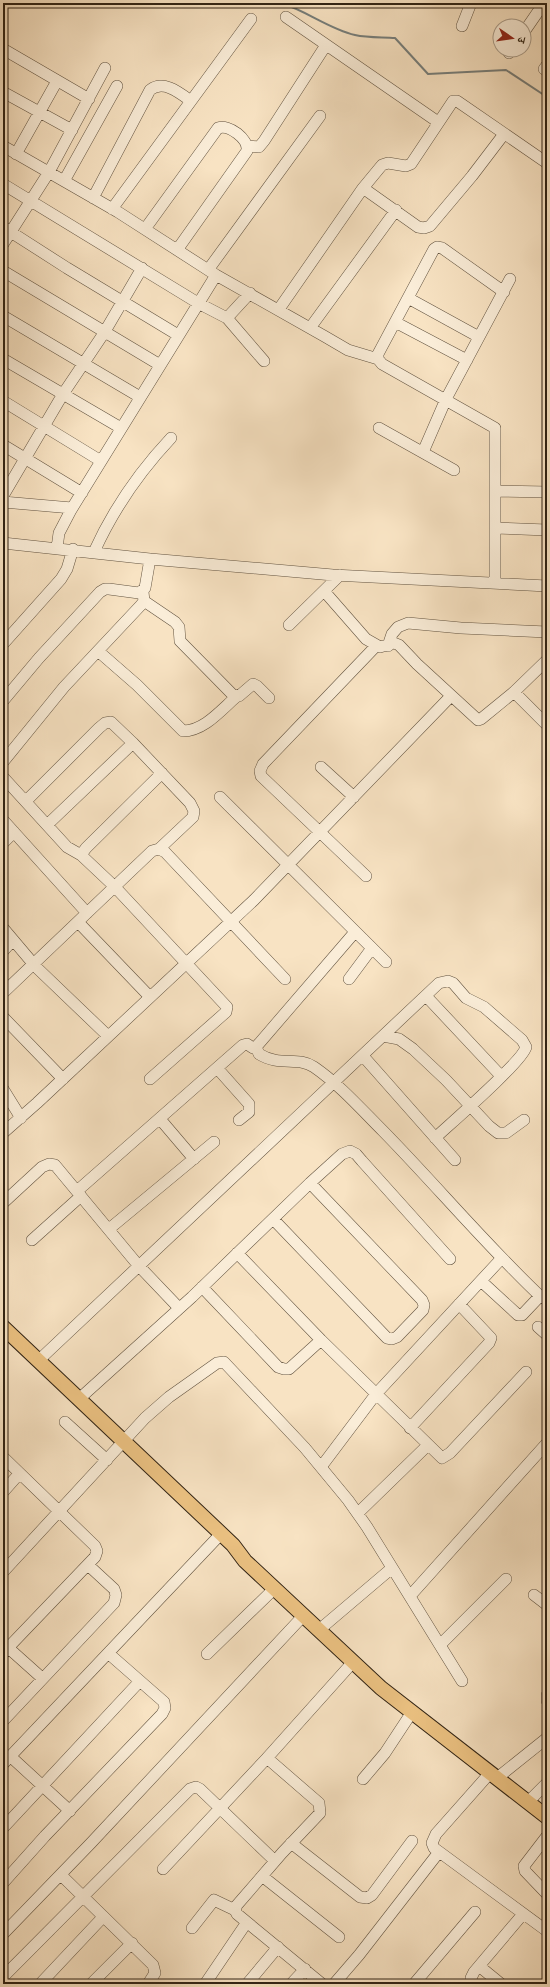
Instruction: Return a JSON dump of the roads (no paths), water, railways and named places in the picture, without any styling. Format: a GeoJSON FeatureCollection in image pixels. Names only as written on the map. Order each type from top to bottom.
{"type":"FeatureCollection","features":[{"type":"Feature","properties":{"kind":"main road"},"geometry":{"type":"LineString","coordinates":[[3,1327],[79,1399],[217,1538],[236,1556],[245,1561]]}},
{"type":"Feature","properties":{"kind":"main road"},"geometry":{"type":"LineString","coordinates":[[3,1334],[233,1545],[245,1561],[381,1688],[547,1818]]}},
{"type":"Feature","properties":{"kind":"street"},"geometry":{"type":"LineString","coordinates":[[462,26],[471,3]]}},
{"type":"Feature","properties":{"kind":"street"},"geometry":{"type":"LineString","coordinates":[[532,20],[544,3]]}},
{"type":"Feature","properties":{"kind":"street"},"geometry":{"type":"LineString","coordinates":[[286,16],[438,122]]}},
{"type":"Feature","properties":{"kind":"street"},"geometry":{"type":"LineString","coordinates":[[112,209],[251,19]]}},
{"type":"Feature","properties":{"kind":"street"},"geometry":{"type":"LineString","coordinates":[[248,146],[259,147],[264,141],[326,45]]}},
{"type":"Feature","properties":{"kind":"street"},"geometry":{"type":"LineString","coordinates":[[3,49],[88,99]]}},
{"type":"Feature","properties":{"kind":"street"},"geometry":{"type":"LineString","coordinates":[[3,244],[7,230],[49,172],[105,68]]}},
{"type":"Feature","properties":{"kind":"street"},"geometry":{"type":"LineString","coordinates":[[16,154],[38,112],[57,81]]}},
{"type":"Feature","properties":{"kind":"street"},"geometry":{"type":"LineString","coordinates":[[64,181],[117,86]]}},
{"type":"Feature","properties":{"kind":"street"},"geometry":{"type":"LineString","coordinates":[[93,198],[150,90],[157,86],[170,88],[191,101]]}},
{"type":"Feature","properties":{"kind":"street"},"geometry":{"type":"LineString","coordinates":[[3,92],[72,130]]}},
{"type":"Feature","properties":{"kind":"street"},"geometry":{"type":"LineString","coordinates":[[279,309],[363,188],[382,165],[388,163],[406,166],[411,164],[453,101],[457,101],[547,163]]}},
{"type":"Feature","properties":{"kind":"street"},"geometry":{"type":"LineString","coordinates":[[57,548],[59,533],[72,508],[198,303],[212,272],[320,116]]}},
{"type":"Feature","properties":{"kind":"street"},"geometry":{"type":"LineString","coordinates":[[145,229],[218,128],[224,126],[230,128],[246,142],[248,146],[247,151],[177,250]]}},
{"type":"Feature","properties":{"kind":"street"},"geometry":{"type":"LineString","coordinates":[[363,188],[418,227],[424,228],[430,226],[472,176],[504,134]]}},
{"type":"Feature","properties":{"kind":"street"},"geometry":{"type":"LineString","coordinates":[[3,146],[112,209],[212,272],[279,309],[348,350],[378,359],[382,364],[495,428],[494,583]]}},
{"type":"Feature","properties":{"kind":"street"},"geometry":{"type":"LineString","coordinates":[[3,184],[198,303],[227,318],[264,361]]}},
{"type":"Feature","properties":{"kind":"street"},"geometry":{"type":"LineString","coordinates":[[310,328],[396,210]]}},
{"type":"Feature","properties":{"kind":"street"},"geometry":{"type":"LineString","coordinates":[[7,230],[178,335]]}},
{"type":"Feature","properties":{"kind":"street"},"geometry":{"type":"LineString","coordinates":[[378,359],[378,354],[434,249],[437,247],[442,248],[504,292]]}},
{"type":"Feature","properties":{"kind":"street"},"geometry":{"type":"LineString","coordinates":[[3,496],[63,394],[84,364],[142,268]]}},
{"type":"Feature","properties":{"kind":"street"},"geometry":{"type":"LineString","coordinates":[[3,271],[160,365]]}},
{"type":"Feature","properties":{"kind":"street"},"geometry":{"type":"LineString","coordinates":[[423,452],[446,399],[510,279]]}},
{"type":"Feature","properties":{"kind":"street"},"geometry":{"type":"LineString","coordinates":[[227,318],[250,293]]}},
{"type":"Feature","properties":{"kind":"street"},"geometry":{"type":"LineString","coordinates":[[408,298],[479,337]]}},
{"type":"Feature","properties":{"kind":"street"},"geometry":{"type":"LineString","coordinates":[[3,316],[140,397]]}},
{"type":"Feature","properties":{"kind":"street"},"geometry":{"type":"LineString","coordinates":[[395,322],[467,360]]}},
{"type":"Feature","properties":{"kind":"street"},"geometry":{"type":"LineString","coordinates":[[3,359],[121,428]]}},
{"type":"Feature","properties":{"kind":"street"},"geometry":{"type":"LineString","coordinates":[[3,401],[101,461]]}},
{"type":"Feature","properties":{"kind":"street"},"geometry":{"type":"LineString","coordinates":[[379,428],[454,470]]}},
{"type":"Feature","properties":{"kind":"street"},"geometry":{"type":"LineString","coordinates":[[94,552],[107,524],[141,473],[154,455],[171,438]]}},
{"type":"Feature","properties":{"kind":"street"},"geometry":{"type":"LineString","coordinates":[[3,445],[82,493]]}},
{"type":"Feature","properties":{"kind":"street"},"geometry":{"type":"LineString","coordinates":[[495,491],[547,492]]}},
{"type":"Feature","properties":{"kind":"street"},"geometry":{"type":"LineString","coordinates":[[3,502],[72,508]]}},
{"type":"Feature","properties":{"kind":"street"},"geometry":{"type":"LineString","coordinates":[[495,528],[547,530]]}},
{"type":"Feature","properties":{"kind":"street"},"geometry":{"type":"LineString","coordinates":[[3,543],[73,549],[150,559],[340,575],[547,586]]}},
{"type":"Feature","properties":{"kind":"street"},"geometry":{"type":"LineString","coordinates":[[3,644],[61,579],[73,549]]}},
{"type":"Feature","properties":{"kind":"street"},"geometry":{"type":"LineString","coordinates":[[3,762],[64,687],[98,651],[143,596],[150,559]]}},
{"type":"Feature","properties":{"kind":"street"},"geometry":{"type":"LineString","coordinates":[[289,625],[340,575]]}},
{"type":"Feature","properties":{"kind":"street"},"geometry":{"type":"LineString","coordinates":[[3,701],[39,658],[100,592],[105,589],[139,593],[175,622],[179,627],[180,642],[236,697]]}},
{"type":"Feature","properties":{"kind":"street"},"geometry":{"type":"LineString","coordinates":[[324,591],[366,639],[376,646],[384,648],[394,644],[399,645],[478,720],[514,692],[547,660]]}},
{"type":"Feature","properties":{"kind":"street"},"geometry":{"type":"LineString","coordinates":[[388,646],[392,634],[398,627],[408,624],[547,632]]}},
{"type":"Feature","properties":{"kind":"street"},"geometry":{"type":"LineString","coordinates":[[366,876],[261,776],[260,771],[263,764],[376,646]]}},
{"type":"Feature","properties":{"kind":"street"},"geometry":{"type":"LineString","coordinates":[[98,651],[137,685],[183,731],[189,731],[204,724],[253,684],[269,698]]}},
{"type":"Feature","properties":{"kind":"street"},"geometry":{"type":"LineString","coordinates":[[514,692],[545,719]]}},
{"type":"Feature","properties":{"kind":"street"},"geometry":{"type":"LineString","coordinates":[[3,1133],[231,922],[451,696]]}},
{"type":"Feature","properties":{"kind":"street"},"geometry":{"type":"LineString","coordinates":[[3,993],[152,851],[159,848],[193,817],[194,811],[190,803],[111,722],[105,723],[26,801]]}},
{"type":"Feature","properties":{"kind":"street"},"geometry":{"type":"LineString","coordinates":[[47,825],[133,743]]}},
{"type":"Feature","properties":{"kind":"street"},"geometry":{"type":"LineString","coordinates":[[321,767],[354,797]]}},
{"type":"Feature","properties":{"kind":"street"},"geometry":{"type":"LineString","coordinates":[[81,855],[86,848],[162,773]]}},
{"type":"Feature","properties":{"kind":"street"},"geometry":{"type":"LineString","coordinates":[[3,777],[67,847],[81,855],[115,887],[224,1002],[227,1007],[226,1012],[150,1079]]}},
{"type":"Feature","properties":{"kind":"street"},"geometry":{"type":"LineString","coordinates":[[220,797],[386,962]]}},
{"type":"Feature","properties":{"kind":"street"},"geometry":{"type":"LineString","coordinates":[[3,820],[87,913]]}},
{"type":"Feature","properties":{"kind":"street"},"geometry":{"type":"LineString","coordinates":[[3,843],[14,832]]}},
{"type":"Feature","properties":{"kind":"street"},"geometry":{"type":"LineString","coordinates":[[159,848],[285,979]]}},
{"type":"Feature","properties":{"kind":"street"},"geometry":{"type":"LineString","coordinates":[[78,922],[150,997]]}},
{"type":"Feature","properties":{"kind":"street"},"geometry":{"type":"LineString","coordinates":[[3,928],[34,964],[108,1036]]}},
{"type":"Feature","properties":{"kind":"street"},"geometry":{"type":"LineString","coordinates":[[256,1047],[355,932]]}},
{"type":"Feature","properties":{"kind":"street"},"geometry":{"type":"LineString","coordinates":[[3,951],[13,940]]}},
{"type":"Feature","properties":{"kind":"street"},"geometry":{"type":"LineString","coordinates":[[349,979],[372,948]]}},
{"type":"Feature","properties":{"kind":"street"},"geometry":{"type":"LineString","coordinates":[[38,1361],[138,1265],[443,981],[453,983],[466,998],[484,1007],[525,1044],[526,1047],[523,1054],[502,1076],[435,1138]]}},
{"type":"Feature","properties":{"kind":"street"},"geometry":{"type":"LineString","coordinates":[[426,996],[502,1076]]}},
{"type":"Feature","properties":{"kind":"street"},"geometry":{"type":"LineString","coordinates":[[3,1017],[63,1079]]}},
{"type":"Feature","properties":{"kind":"street"},"geometry":{"type":"LineString","coordinates":[[383,1036],[399,1039],[414,1050],[489,1126],[498,1133],[506,1133],[524,1120]]}},
{"type":"Feature","properties":{"kind":"street"},"geometry":{"type":"LineString","coordinates":[[32,1240],[160,1119],[243,1045],[247,1044],[253,1048],[256,1047]]}},
{"type":"Feature","properties":{"kind":"street"},"geometry":{"type":"LineString","coordinates":[[256,1047],[259,1054],[272,1060],[308,1064],[334,1082],[432,1182],[501,1259],[543,1297],[522,1315],[518,1315],[481,1281]]}},
{"type":"Feature","properties":{"kind":"street"},"geometry":{"type":"LineString","coordinates":[[362,1056],[455,1160]]}},
{"type":"Feature","properties":{"kind":"street"},"geometry":{"type":"LineString","coordinates":[[217,1068],[249,1104],[249,1112],[239,1120]]}},
{"type":"Feature","properties":{"kind":"street"},"geometry":{"type":"LineString","coordinates":[[3,1089],[20,1118]]}},
{"type":"Feature","properties":{"kind":"street"},"geometry":{"type":"LineString","coordinates":[[160,1119],[194,1159]]}},
{"type":"Feature","properties":{"kind":"street"},"geometry":{"type":"LineString","coordinates":[[109,1229],[214,1142]]}},
{"type":"Feature","properties":{"kind":"street"},"geometry":{"type":"LineString","coordinates":[[79,1399],[202,1287],[342,1154],[350,1151],[356,1154],[450,1258]]}},
{"type":"Feature","properties":{"kind":"street"},"geometry":{"type":"LineString","coordinates":[[3,1203],[42,1167],[49,1164],[55,1165],[138,1265],[179,1308]]}},
{"type":"Feature","properties":{"kind":"street"},"geometry":{"type":"LineString","coordinates":[[273,1219],[387,1338],[392,1339],[397,1337],[423,1310],[424,1305],[422,1300],[310,1183]]}},
{"type":"Feature","properties":{"kind":"street"},"geometry":{"type":"LineString","coordinates":[[237,1253],[321,1340],[442,1458],[450,1454],[526,1372]]}},
{"type":"Feature","properties":{"kind":"street"},"geometry":{"type":"LineString","coordinates":[[320,1467],[376,1394],[501,1259]]}},
{"type":"Feature","properties":{"kind":"street"},"geometry":{"type":"LineString","coordinates":[[202,1287],[278,1367],[289,1369],[321,1340]]}},
{"type":"Feature","properties":{"kind":"street"},"geometry":{"type":"LineString","coordinates":[[410,1428],[489,1343],[491,1338],[459,1304]]}},
{"type":"Feature","properties":{"kind":"street"},"geometry":{"type":"LineString","coordinates":[[538,1327],[547,1335]]}},
{"type":"Feature","properties":{"kind":"street"},"geometry":{"type":"LineString","coordinates":[[3,1572],[122,1443],[169,1398],[221,1362],[227,1364],[320,1467],[358,1513],[462,1681]]}},
{"type":"Feature","properties":{"kind":"street"},"geometry":{"type":"LineString","coordinates":[[65,1422],[107,1460]]}},
{"type":"Feature","properties":{"kind":"street"},"geometry":{"type":"LineString","coordinates":[[410,1596],[547,1443]]}},
{"type":"Feature","properties":{"kind":"street"},"geometry":{"type":"LineString","coordinates":[[358,1513],[428,1445]]}},
{"type":"Feature","properties":{"kind":"street"},"geometry":{"type":"LineString","coordinates":[[3,1457],[19,1474],[60,1511],[95,1546],[97,1551],[95,1557],[88,1565],[5,1648],[42,1678]]}},
{"type":"Feature","properties":{"kind":"street"},"geometry":{"type":"LineString","coordinates":[[3,1492],[19,1474]]}},
{"type":"Feature","properties":{"kind":"street"},"geometry":{"type":"LineString","coordinates":[[70,1811],[42,1786],[7,1760],[217,1538]]}},
{"type":"Feature","properties":{"kind":"street"},"geometry":{"type":"LineString","coordinates":[[3,1721],[114,1603],[116,1594],[114,1588],[88,1565]]}},
{"type":"Feature","properties":{"kind":"street"},"geometry":{"type":"LineString","coordinates":[[319,1630],[392,1568]]}},
{"type":"Feature","properties":{"kind":"street"},"geometry":{"type":"LineString","coordinates":[[440,1645],[506,1579]]}},
{"type":"Feature","properties":{"kind":"street"},"geometry":{"type":"LineString","coordinates":[[207,1654],[275,1588]]}},
{"type":"Feature","properties":{"kind":"street"},"geometry":{"type":"LineString","coordinates":[[534,1595],[547,1605]]}},
{"type":"Feature","properties":{"kind":"street"},"geometry":{"type":"LineString","coordinates":[[3,1934],[304,1616]]}},
{"type":"Feature","properties":{"kind":"street"},"geometry":{"type":"LineString","coordinates":[[3,1883],[162,1714],[165,1708],[164,1702],[108,1653]]}},
{"type":"Feature","properties":{"kind":"street"},"geometry":{"type":"LineString","coordinates":[[163,1869],[267,1758],[353,1662]]}},
{"type":"Feature","properties":{"kind":"street"},"geometry":{"type":"LineString","coordinates":[[3,1828],[140,1681]]}},
{"type":"Feature","properties":{"kind":"street"},"geometry":{"type":"LineString","coordinates":[[547,1695],[547,1701]]}},
{"type":"Feature","properties":{"kind":"street"},"geometry":{"type":"LineString","coordinates":[[363,1779],[385,1753],[412,1712]]}},
{"type":"Feature","properties":{"kind":"street"},"geometry":{"type":"LineString","coordinates":[[547,1738],[493,1776],[433,1839],[434,1848],[547,1931]]}},
{"type":"Feature","properties":{"kind":"street"},"geometry":{"type":"LineString","coordinates":[[235,1910],[237,1905],[275,1861],[320,1813],[321,1808],[318,1803],[267,1758]]}},
{"type":"Feature","properties":{"kind":"street"},"geometry":{"type":"LineString","coordinates":[[528,1802],[547,1783]]}},
{"type":"Feature","properties":{"kind":"street"},"geometry":{"type":"LineString","coordinates":[[3,1977],[190,1789],[196,1787],[200,1789],[275,1861]]}},
{"type":"Feature","properties":{"kind":"street"},"geometry":{"type":"LineString","coordinates":[[547,1836],[524,1866],[525,1871],[547,1894]]}},
{"type":"Feature","properties":{"kind":"street"},"geometry":{"type":"LineString","coordinates":[[291,1843],[360,1897],[367,1898],[372,1895],[412,1841]]}},
{"type":"Feature","properties":{"kind":"street"},"geometry":{"type":"LineString","coordinates":[[334,1984],[359,1956],[439,1852]]}},
{"type":"Feature","properties":{"kind":"street"},"geometry":{"type":"LineString","coordinates":[[60,1875],[132,1943],[155,1968],[155,1973],[148,1984]]}},
{"type":"Feature","properties":{"kind":"street"},"geometry":{"type":"LineString","coordinates":[[262,1876],[339,1937]]}},
{"type":"Feature","properties":{"kind":"street"},"geometry":{"type":"LineString","coordinates":[[192,1928],[214,1900],[235,1910],[237,1914],[322,1984]]}},
{"type":"Feature","properties":{"kind":"street"},"geometry":{"type":"LineString","coordinates":[[414,1984],[475,1912]]}},
{"type":"Feature","properties":{"kind":"street"},"geometry":{"type":"LineString","coordinates":[[473,1984],[472,1975],[523,1914]]}},
{"type":"Feature","properties":{"kind":"street"},"geometry":{"type":"LineString","coordinates":[[40,1984],[103,1917]]}},
{"type":"Feature","properties":{"kind":"street"},"geometry":{"type":"LineString","coordinates":[[205,1984],[247,1922]]}},
{"type":"Feature","properties":{"kind":"street"},"geometry":{"type":"LineString","coordinates":[[91,1984],[132,1943]]}},
{"type":"Feature","properties":{"kind":"street"},"geometry":{"type":"LineString","coordinates":[[247,1984],[278,1947]]}},
{"type":"Feature","properties":{"kind":"street"},"geometry":{"type":"LineString","coordinates":[[479,1966],[501,1984]]}},
{"type":"Feature","properties":{"kind":"street"},"geometry":{"type":"LineString","coordinates":[[291,1984],[305,1969]]}},
{"type":"Feature","properties":{"kind":"waterway"},"geometry":{"type":"LineString","coordinates":[[281,3],[291,6],[336,29],[345,32],[365,37],[395,38],[428,74],[506,70],[547,97]]}}]}
